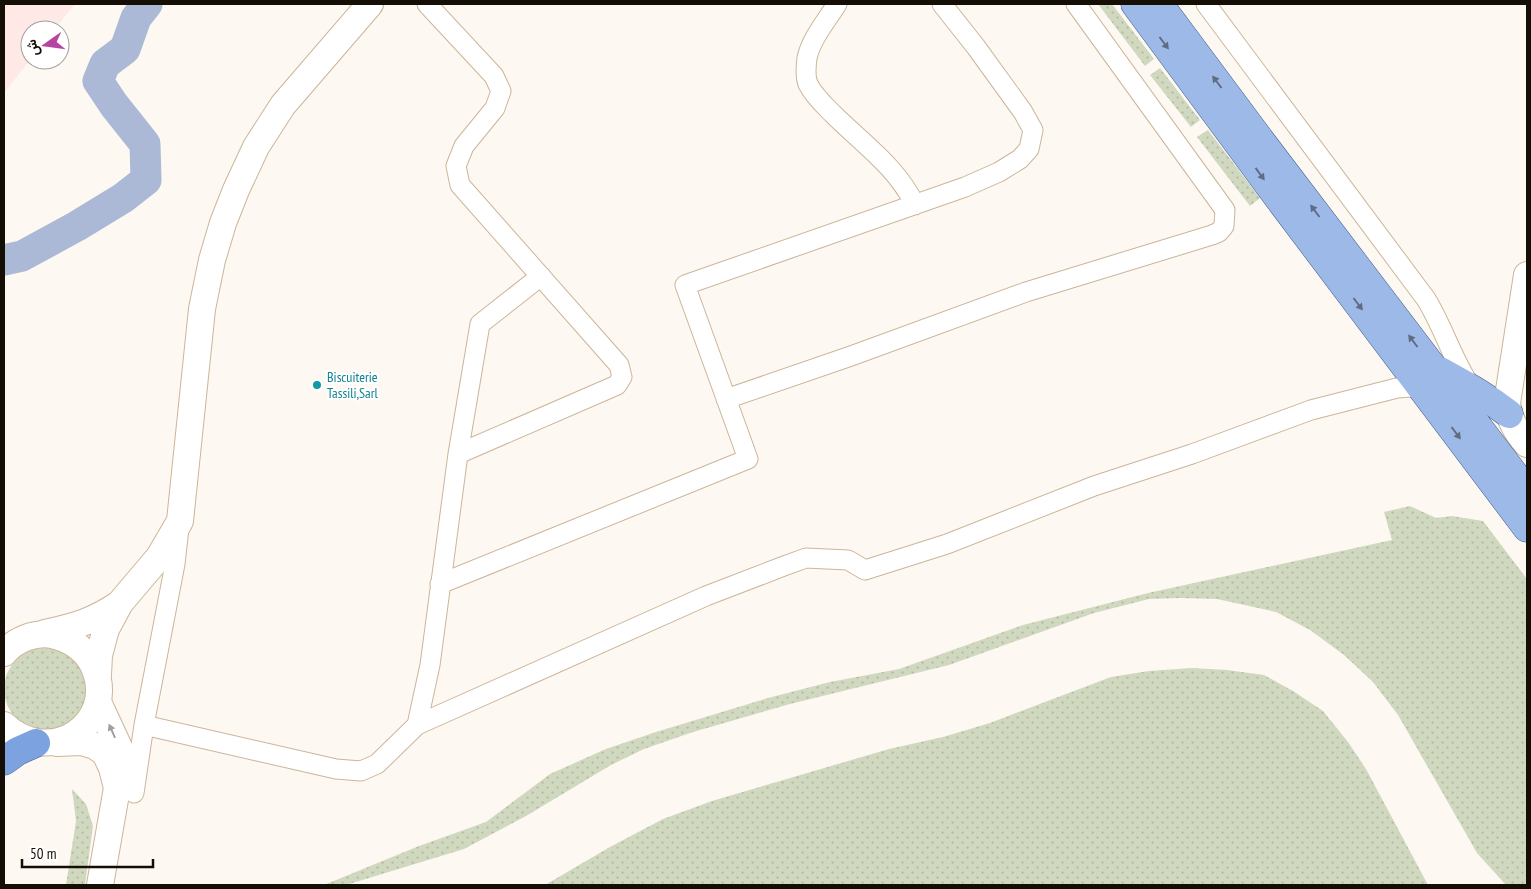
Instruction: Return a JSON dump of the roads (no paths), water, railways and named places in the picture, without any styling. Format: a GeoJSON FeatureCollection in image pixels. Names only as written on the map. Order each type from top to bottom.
{"type":"FeatureCollection","features":[{"type":"Feature","properties":{"kind":"highway"},"geometry":{"type":"LineString","coordinates":[[4,761],[18,751],[43,743]]}},
{"type":"Feature","properties":{"kind":"main road"},"geometry":{"type":"LineString","coordinates":[[43,743],[62,741],[74,735],[85,726],[93,715],[98,702],[100,688],[98,675],[99,655],[106,629],[120,604],[159,557],[180,521],[202,308],[212,260],[223,223],[256,148],[283,105],[370,4]]}},
{"type":"Feature","properties":{"kind":"main road"},"geometry":{"type":"LineString","coordinates":[[1135,4],[1396,354],[1429,379],[1527,491]]}},
{"type":"Feature","properties":{"kind":"main road"},"geometry":{"type":"LineString","coordinates":[[1159,4],[1262,141],[1429,379],[1527,528]]}},
{"type":"Feature","properties":{"kind":"main road"},"geometry":{"type":"LineString","coordinates":[[1527,275],[1507,403],[1514,426],[1527,444]]}},
{"type":"Feature","properties":{"kind":"main road"},"geometry":{"type":"LineString","coordinates":[[1429,379],[1472,388],[1491,399],[1509,414]]}},
{"type":"Feature","properties":{"kind":"main road"},"geometry":{"type":"LineString","coordinates":[[4,653],[16,642],[28,637],[78,626],[100,617],[120,604]]}},
{"type":"Feature","properties":{"kind":"main road"},"geometry":{"type":"LineString","coordinates":[[28,637],[46,634],[63,637],[78,646],[90,659],[98,675]]}},
{"type":"Feature","properties":{"kind":"main road"},"geometry":{"type":"LineString","coordinates":[[98,702],[129,768],[134,793],[118,885]]}},
{"type":"Feature","properties":{"kind":"main road"},"geometry":{"type":"LineString","coordinates":[[4,725],[24,740],[43,743],[82,742],[95,746],[105,753],[112,768],[117,788],[100,885]]}},
{"type":"Feature","properties":{"kind":"street"},"geometry":{"type":"LineString","coordinates":[[427,4],[494,76],[502,91],[495,108],[464,146],[456,166],[460,185],[619,365],[622,376],[617,385],[458,454]]}},
{"type":"Feature","properties":{"kind":"street"},"geometry":{"type":"LineString","coordinates":[[837,4],[814,40],[808,56],[806,70],[808,83],[817,98],[886,163],[901,181],[916,205]]}},
{"type":"Feature","properties":{"kind":"street"},"geometry":{"type":"LineString","coordinates":[[440,584],[748,460],[685,285],[965,187],[1011,165],[1029,149],[1032,140],[1032,130],[1023,112],[942,4]]}},
{"type":"Feature","properties":{"kind":"street"},"geometry":{"type":"LineString","coordinates":[[726,399],[1026,292],[1219,232],[1224,226],[1225,210],[1076,4]]}},
{"type":"Feature","properties":{"kind":"street"},"geometry":{"type":"LineString","coordinates":[[1206,4],[1426,299],[1440,322],[1459,369],[1472,388]]}},
{"type":"Feature","properties":{"kind":"street"},"geometry":{"type":"LineString","coordinates":[[417,725],[430,665],[458,454],[480,324],[541,276]]}},
{"type":"Feature","properties":{"kind":"street"},"geometry":{"type":"LineString","coordinates":[[1384,392],[1394,383],[1397,377],[1399,364],[1396,354]]}},
{"type":"Feature","properties":{"kind":"street"},"geometry":{"type":"LineString","coordinates":[[144,725],[336,769],[361,771],[377,764],[417,725],[706,596],[784,566],[806,558],[848,560],[864,570],[947,544],[1094,486],[1192,454],[1310,410],[1397,388],[1411,387],[1429,379]]}},
{"type":"Feature","properties":{"kind":"street"},"geometry":{"type":"LineString","coordinates":[[134,793],[144,725],[175,564],[180,521]]}},
{"type":"Feature","properties":{"kind":"waterway"},"geometry":{"type":"LineString","coordinates":[[4,260],[22,256],[77,226],[123,198],[146,180],[145,144],[114,105],[98,81],[105,64],[125,49],[136,18],[147,4]]}},
{"type":"Feature","properties":{"kind":"place","name":"Biscuiterie Tassili,Sarl"},"geometry":{"type":"Point","coordinates":[317,385]}}]}
